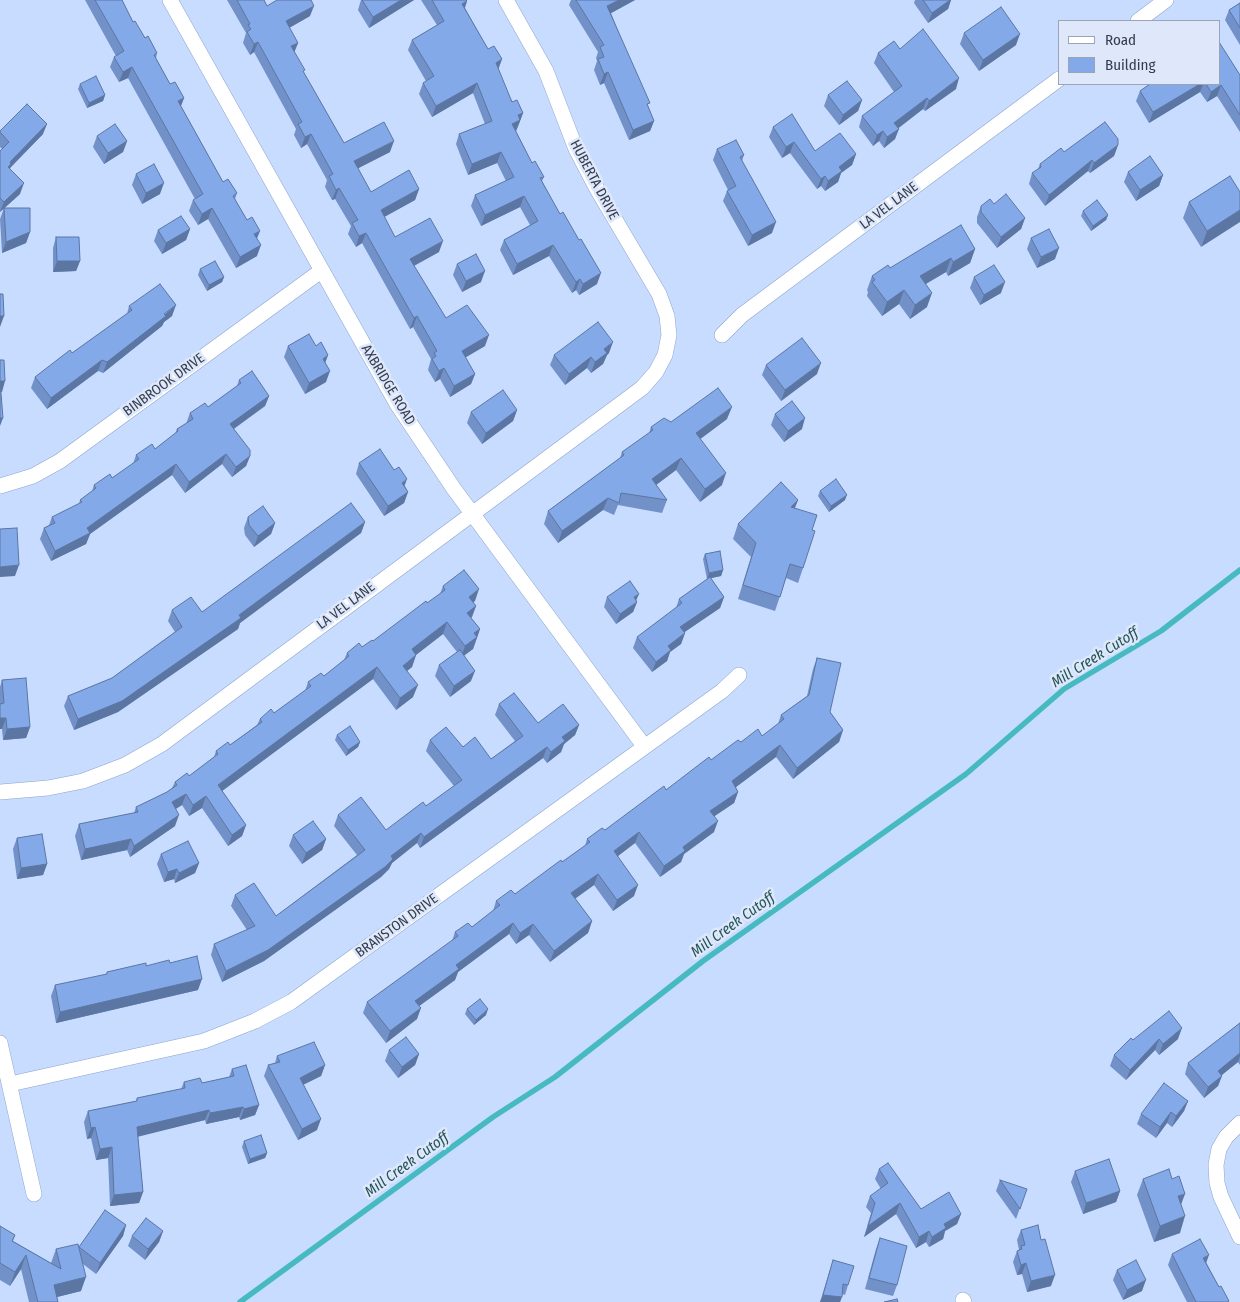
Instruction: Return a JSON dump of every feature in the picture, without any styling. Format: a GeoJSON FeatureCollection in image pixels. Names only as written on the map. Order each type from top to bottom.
{"type":"FeatureCollection","features":[{"type":"Feature","properties":{"kind":"street","name":"AXBRIDGE ROAD"},"geometry":{"type":"LineString","coordinates":[[170,0],[397,404],[454,490],[644,746]]}},
{"type":"Feature","properties":{"kind":"street","name":"HUBERTA DRIVE"},"geometry":{"type":"LineString","coordinates":[[506,0],[546,71],[564,121],[592,181],[659,294],[667,316],[669,335],[668,345],[662,361]]}},
{"type":"Feature","properties":{"kind":"street"},"geometry":{"type":"LineString","coordinates":[[1139,20],[1166,0]]}},
{"type":"Feature","properties":{"kind":"street","name":"LA VEL LANE"},"geometry":{"type":"LineString","coordinates":[[722,335],[742,316],[1058,80]]}},
{"type":"Feature","properties":{"kind":"street","name":"BINBROOK DRIVE"},"geometry":{"type":"LineString","coordinates":[[0,486],[32,476],[60,461],[321,271]]}},
{"type":"Feature","properties":{"kind":"street","name":"LA VEL LANE"},"geometry":{"type":"LineString","coordinates":[[0,792],[48,788],[83,781],[133,761],[162,744],[642,388],[656,372],[662,361]]}},
{"type":"Feature","properties":{"kind":"street","name":"BRANSTON DRIVE"},"geometry":{"type":"LineString","coordinates":[[10,1084],[204,1041],[255,1021],[291,1002],[722,690],[740,675]]}},
{"type":"Feature","properties":{"kind":"street"},"geometry":{"type":"LineString","coordinates":[[0,1043],[34,1194]]}},
{"type":"Feature","properties":{"kind":"street"},"geometry":{"type":"LineString","coordinates":[[1240,1123],[1226,1137],[1219,1150],[1216,1165],[1217,1183],[1221,1197],[1240,1237]]}},
{"type":"Feature","properties":{"kind":"building"},"geometry":{"type":"Polygon","coordinates":[[[95,0],[122,0],[133,22],[135,21],[145,38],[148,36],[157,53],[154,55],[170,84],[175,82],[184,98],[178,101],[223,182],[228,179],[237,193],[233,196],[247,220],[252,217],[260,231],[254,234],[261,245],[240,257],[212,208],[202,214],[193,200],[203,194],[132,67],[123,72],[114,57],[124,51],[95,0]]]}},
{"type":"Feature","properties":{"kind":"building"},"geometry":{"type":"Polygon","coordinates":[[[237,0],[264,0],[267,6],[277,0],[311,0],[314,6],[286,21],[298,43],[291,46],[344,143],[384,122],[394,141],[354,161],[371,192],[409,170],[419,189],[381,210],[395,237],[430,218],[443,241],[410,259],[446,318],[467,305],[489,335],[462,351],[475,374],[454,386],[444,368],[439,371],[432,359],[436,356],[434,353],[437,351],[417,316],[414,318],[366,233],[359,236],[352,223],[358,220],[339,188],[336,190],[329,176],[333,174],[311,134],[305,137],[298,124],[302,122],[258,42],[254,44],[247,32],[251,29],[248,25],[250,24],[237,0]]]}},
{"type":"Feature","properties":{"kind":"building"},"geometry":{"type":"Polygon","coordinates":[[[362,0],[401,0],[373,17],[362,0]]]}},
{"type":"Feature","properties":{"kind":"building"},"geometry":{"type":"Polygon","coordinates":[[[432,0],[466,0],[462,4],[488,49],[494,46],[502,59],[496,63],[512,102],[517,100],[523,113],[518,115],[520,120],[512,124],[532,163],[535,161],[544,177],[540,178],[560,214],[563,212],[601,273],[583,284],[580,279],[576,282],[553,245],[517,264],[504,240],[538,221],[524,196],[485,215],[475,195],[514,177],[501,152],[472,164],[459,134],[492,121],[477,83],[436,106],[423,83],[434,76],[412,40],[444,21],[432,0]]]}},
{"type":"Feature","properties":{"kind":"building"},"geometry":{"type":"Polygon","coordinates":[[[576,0],[619,0],[607,6],[650,103],[647,104],[654,121],[633,130],[608,72],[604,74],[598,59],[604,57],[600,47],[604,45],[576,0]]]}},
{"type":"Feature","properties":{"kind":"building"},"geometry":{"type":"Polygon","coordinates":[[[923,0],[950,0],[932,13],[923,0]]]}},
{"type":"Feature","properties":{"kind":"building"},"geometry":{"type":"Polygon","coordinates":[[[1240,3],[1240,28],[1229,10],[1240,3]]]}},
{"type":"Feature","properties":{"kind":"building"},"geometry":{"type":"Polygon","coordinates":[[[1001,7],[1020,34],[983,60],[964,33],[1001,7]]]}},
{"type":"Feature","properties":{"kind":"building"},"geometry":{"type":"Polygon","coordinates":[[[923,29],[959,78],[929,101],[927,98],[894,123],[899,129],[887,137],[883,131],[877,135],[862,116],[902,86],[878,53],[894,41],[900,49],[923,29]]]}},
{"type":"Feature","properties":{"kind":"building"},"geometry":{"type":"Polygon","coordinates":[[[1220,44],[1240,75],[1240,115],[1221,85],[1211,92],[1207,85],[1220,85],[1220,44]]]}},
{"type":"Feature","properties":{"kind":"building"},"geometry":{"type":"Polygon","coordinates":[[[96,76],[105,95],[89,103],[80,84],[96,76]]]}},
{"type":"Feature","properties":{"kind":"building"},"geometry":{"type":"Polygon","coordinates":[[[847,81],[862,100],[843,115],[828,95],[847,81]]]}},
{"type":"Feature","properties":{"kind":"building"},"geometry":{"type":"Polygon","coordinates":[[[1149,85],[1198,85],[1153,112],[1140,91],[1149,85]]]}},
{"type":"Feature","properties":{"kind":"building"},"geometry":{"type":"Polygon","coordinates":[[[27,104],[47,124],[10,162],[11,164],[8,167],[24,183],[4,202],[0,198],[0,151],[9,142],[0,131],[27,104]]]}},
{"type":"Feature","properties":{"kind":"building"},"geometry":{"type":"Polygon","coordinates":[[[792,114],[815,151],[840,133],[856,154],[839,167],[842,171],[828,181],[825,176],[821,179],[794,142],[786,147],[773,127],[792,114]]]}},
{"type":"Feature","properties":{"kind":"building"},"geometry":{"type":"Polygon","coordinates":[[[1105,122],[1118,139],[1118,145],[1094,163],[1092,160],[1049,195],[1032,173],[1041,167],[1040,164],[1061,148],[1064,152],[1105,122]]]}},
{"type":"Feature","properties":{"kind":"building"},"geometry":{"type":"Polygon","coordinates":[[[115,124],[127,141],[108,153],[97,136],[115,124]]]}},
{"type":"Feature","properties":{"kind":"building"},"geometry":{"type":"Polygon","coordinates":[[[736,140],[744,155],[740,157],[776,222],[752,235],[727,191],[736,186],[717,149],[736,140]]]}},
{"type":"Feature","properties":{"kind":"building"},"geometry":{"type":"Polygon","coordinates":[[[1150,156],[1163,175],[1140,190],[1128,172],[1150,156]]]}},
{"type":"Feature","properties":{"kind":"building"},"geometry":{"type":"Polygon","coordinates":[[[154,164],[164,183],[146,193],[136,174],[154,164]]]}},
{"type":"Feature","properties":{"kind":"building"},"geometry":{"type":"Polygon","coordinates":[[[1230,176],[1240,192],[1240,210],[1207,231],[1189,202],[1230,176]]]}},
{"type":"Feature","properties":{"kind":"building"},"geometry":{"type":"Polygon","coordinates":[[[1006,194],[1025,218],[1001,237],[981,212],[981,206],[990,199],[994,204],[1006,194]]]}},
{"type":"Feature","properties":{"kind":"building"},"geometry":{"type":"Polygon","coordinates":[[[1097,200],[1108,215],[1093,226],[1083,211],[1097,200]]]}},
{"type":"Feature","properties":{"kind":"building"},"geometry":{"type":"Polygon","coordinates":[[[4,208],[30,208],[30,232],[6,242],[4,208]]]}},
{"type":"Feature","properties":{"kind":"building"},"geometry":{"type":"Polygon","coordinates":[[[181,216],[190,229],[166,243],[158,230],[181,216]]]}},
{"type":"Feature","properties":{"kind":"building"},"geometry":{"type":"Polygon","coordinates":[[[961,225],[975,249],[953,262],[951,258],[920,276],[932,293],[915,305],[904,290],[887,302],[872,282],[875,280],[872,276],[888,265],[890,268],[961,225]]]}},
{"type":"Feature","properties":{"kind":"building"},"geometry":{"type":"Polygon","coordinates":[[[1049,229],[1059,248],[1041,257],[1031,238],[1049,229]]]}},
{"type":"Feature","properties":{"kind":"building"},"geometry":{"type":"Polygon","coordinates":[[[56,237],[79,237],[80,261],[57,261],[56,237]]]}},
{"type":"Feature","properties":{"kind":"building"},"geometry":{"type":"Polygon","coordinates":[[[476,254],[485,271],[466,281],[457,264],[476,254]]]}},
{"type":"Feature","properties":{"kind":"building"},"geometry":{"type":"Polygon","coordinates":[[[215,261],[224,277],[209,285],[200,269],[215,261]]]}},
{"type":"Feature","properties":{"kind":"building"},"geometry":{"type":"Polygon","coordinates":[[[994,265],[1005,282],[984,295],[974,277],[994,265]]]}},
{"type":"Feature","properties":{"kind":"building"},"geometry":{"type":"Polygon","coordinates":[[[160,284],[176,305],[164,314],[166,316],[107,362],[102,360],[51,398],[35,377],[70,350],[72,353],[132,310],[129,306],[160,284]]]}},
{"type":"Feature","properties":{"kind":"building"},"geometry":{"type":"Polygon","coordinates":[[[0,294],[3,294],[4,316],[0,316],[0,294]]]}},
{"type":"Feature","properties":{"kind":"building"},"geometry":{"type":"Polygon","coordinates":[[[598,322],[613,342],[604,349],[607,353],[595,362],[591,357],[569,374],[554,355],[598,322]]]}},
{"type":"Feature","properties":{"kind":"building"},"geometry":{"type":"Polygon","coordinates":[[[309,334],[316,346],[321,342],[328,355],[323,359],[330,371],[309,383],[288,346],[309,334]]]}},
{"type":"Feature","properties":{"kind":"building"},"geometry":{"type":"Polygon","coordinates":[[[802,338],[821,363],[785,390],[766,365],[802,338]]]}},
{"type":"Feature","properties":{"kind":"building"},"geometry":{"type":"Polygon","coordinates":[[[0,360],[4,360],[5,381],[0,381],[0,360]]]}},
{"type":"Feature","properties":{"kind":"building"},"geometry":{"type":"Polygon","coordinates":[[[252,371],[269,396],[230,424],[250,450],[250,456],[236,467],[226,454],[189,482],[176,464],[87,528],[90,533],[55,551],[44,528],[55,523],[52,517],[82,502],[80,500],[96,488],[94,485],[110,474],[112,478],[139,459],[136,455],[152,444],[155,449],[178,431],[177,429],[193,419],[190,413],[205,403],[208,407],[241,383],[239,380],[252,371]]]}},
{"type":"Feature","properties":{"kind":"building"},"geometry":{"type":"Polygon","coordinates":[[[0,381],[3,418],[0,418],[0,381]]]}},
{"type":"Feature","properties":{"kind":"building"},"geometry":{"type":"Polygon","coordinates":[[[718,388],[732,407],[696,433],[726,473],[705,489],[681,458],[652,479],[667,500],[621,493],[619,503],[608,498],[562,531],[548,511],[624,455],[622,452],[653,430],[651,427],[664,418],[671,422],[718,388]]]}},
{"type":"Feature","properties":{"kind":"building"},"geometry":{"type":"Polygon","coordinates":[[[503,390],[517,410],[486,433],[471,412],[503,390]]]}},
{"type":"Feature","properties":{"kind":"building"},"geometry":{"type":"Polygon","coordinates":[[[792,401],[805,418],[788,431],[775,414],[792,401]]]}},
{"type":"Feature","properties":{"kind":"building"},"geometry":{"type":"Polygon","coordinates":[[[380,449],[394,470],[399,467],[407,479],[402,483],[408,492],[388,506],[359,463],[380,449]]]}},
{"type":"Feature","properties":{"kind":"building"},"geometry":{"type":"Polygon","coordinates":[[[836,479],[847,495],[831,506],[820,491],[836,479]]]}},
{"type":"Feature","properties":{"kind":"building"},"geometry":{"type":"Polygon","coordinates":[[[781,482],[798,500],[791,507],[817,515],[812,530],[815,531],[803,568],[790,564],[780,597],[743,585],[756,543],[738,524],[781,482]]]}},
{"type":"Feature","properties":{"kind":"building"},"geometry":{"type":"Polygon","coordinates":[[[351,503],[365,522],[239,615],[241,618],[122,701],[78,719],[68,696],[112,678],[182,627],[172,610],[191,597],[202,612],[351,503]]]}},
{"type":"Feature","properties":{"kind":"building"},"geometry":{"type":"Polygon","coordinates":[[[263,506],[275,523],[258,536],[249,525],[248,517],[263,506]]]}},
{"type":"Feature","properties":{"kind":"building"},"geometry":{"type":"Polygon","coordinates":[[[17,528],[19,565],[0,567],[0,529],[17,528]]]}},
{"type":"Feature","properties":{"kind":"building"},"geometry":{"type":"Polygon","coordinates":[[[720,551],[723,570],[709,573],[705,554],[720,551]]]}},
{"type":"Feature","properties":{"kind":"building"},"geometry":{"type":"Polygon","coordinates":[[[464,570],[479,589],[469,597],[476,606],[467,613],[480,629],[474,633],[477,637],[465,646],[447,622],[412,649],[416,655],[403,666],[418,685],[400,698],[377,667],[218,785],[246,825],[232,835],[206,796],[193,805],[186,794],[172,802],[179,815],[134,846],[131,839],[85,849],[79,824],[138,812],[136,807],[177,785],[175,782],[187,773],[189,776],[218,754],[216,751],[228,742],[230,745],[262,722],[260,719],[271,709],[274,713],[311,686],[308,682],[321,673],[324,676],[349,656],[347,653],[359,643],[362,647],[373,641],[426,601],[427,603],[445,590],[443,586],[464,570]]]}},
{"type":"Feature","properties":{"kind":"building"},"geometry":{"type":"Polygon","coordinates":[[[710,577],[724,597],[680,627],[685,633],[668,646],[671,650],[656,662],[637,637],[682,603],[679,599],[710,577]]]}},
{"type":"Feature","properties":{"kind":"building"},"geometry":{"type":"Polygon","coordinates":[[[630,581],[639,594],[634,597],[637,602],[620,614],[607,597],[630,581]]]}},
{"type":"Feature","properties":{"kind":"building"},"geometry":{"type":"Polygon","coordinates":[[[460,650],[475,671],[454,686],[439,665],[460,650]]]}},
{"type":"Feature","properties":{"kind":"building"},"geometry":{"type":"Polygon","coordinates":[[[817,658],[841,663],[830,712],[843,730],[797,768],[780,745],[732,781],[738,792],[710,811],[718,821],[683,847],[685,851],[664,866],[639,832],[614,851],[638,885],[617,900],[598,874],[571,893],[592,921],[554,951],[533,924],[520,933],[513,923],[456,965],[459,969],[415,1001],[421,1008],[390,1031],[367,1002],[458,936],[455,932],[468,923],[472,927],[500,905],[496,901],[511,890],[515,894],[561,860],[562,862],[590,842],[587,839],[602,828],[605,830],[664,786],[666,790],[709,757],[711,760],[738,740],[741,742],[758,729],[762,736],[784,719],[781,715],[809,695],[817,658]]]}},
{"type":"Feature","properties":{"kind":"building"},"geometry":{"type":"Polygon","coordinates":[[[26,678],[30,727],[7,729],[6,718],[0,718],[0,704],[4,703],[2,680],[26,678]]]}},
{"type":"Feature","properties":{"kind":"building"},"geometry":{"type":"Polygon","coordinates":[[[514,693],[538,723],[563,704],[579,725],[562,737],[565,741],[551,752],[547,747],[424,837],[421,833],[391,856],[393,859],[385,867],[268,950],[226,971],[214,944],[255,926],[235,895],[254,883],[276,916],[365,850],[338,815],[361,797],[386,830],[423,802],[426,806],[462,780],[430,740],[446,727],[463,747],[475,737],[491,759],[523,736],[499,704],[514,693]]]}},
{"type":"Feature","properties":{"kind":"building"},"geometry":{"type":"Polygon","coordinates":[[[350,726],[360,742],[348,750],[337,735],[350,726]]]}},
{"type":"Feature","properties":{"kind":"building"},"geometry":{"type":"Polygon","coordinates":[[[313,821],[326,839],[306,853],[293,835],[313,821]]]}},
{"type":"Feature","properties":{"kind":"building"},"geometry":{"type":"Polygon","coordinates":[[[42,834],[47,864],[21,868],[17,838],[42,834]]]}},
{"type":"Feature","properties":{"kind":"building"},"geometry":{"type":"Polygon","coordinates":[[[188,841],[199,863],[179,873],[177,869],[168,872],[161,854],[188,841]]]}},
{"type":"Feature","properties":{"kind":"building"},"geometry":{"type":"Polygon","coordinates":[[[197,956],[202,979],[60,1012],[55,985],[107,974],[107,972],[146,963],[146,966],[169,960],[170,963],[197,956]]]}},
{"type":"Feature","properties":{"kind":"building"},"geometry":{"type":"Polygon","coordinates":[[[480,999],[488,1009],[476,1020],[467,1009],[480,999]]]}},
{"type":"Feature","properties":{"kind":"building"},"geometry":{"type":"Polygon","coordinates":[[[1169,1011],[1182,1028],[1163,1044],[1159,1039],[1130,1070],[1114,1055],[1131,1038],[1133,1040],[1169,1011]]]}},
{"type":"Feature","properties":{"kind":"building"},"geometry":{"type":"Polygon","coordinates":[[[1240,1023],[1240,1053],[1218,1071],[1222,1076],[1208,1087],[1188,1063],[1240,1023]]]}},
{"type":"Feature","properties":{"kind":"building"},"geometry":{"type":"Polygon","coordinates":[[[406,1037],[419,1054],[402,1067],[389,1050],[406,1037]]]}},
{"type":"Feature","properties":{"kind":"building"},"geometry":{"type":"Polygon","coordinates":[[[314,1042],[325,1065],[300,1078],[321,1119],[302,1129],[268,1065],[280,1062],[277,1056],[314,1042]]]}},
{"type":"Feature","properties":{"kind":"building"},"geometry":{"type":"Polygon","coordinates":[[[246,1065],[259,1105],[244,1109],[243,1107],[210,1113],[209,1110],[137,1127],[143,1192],[114,1195],[112,1147],[100,1149],[95,1127],[91,1128],[88,1111],[137,1101],[137,1098],[185,1088],[184,1082],[200,1078],[202,1083],[234,1076],[232,1069],[246,1065]]]}},
{"type":"Feature","properties":{"kind":"building"},"geometry":{"type":"Polygon","coordinates":[[[1164,1083],[1188,1101],[1176,1116],[1171,1112],[1160,1127],[1141,1114],[1164,1083]]]}},
{"type":"Feature","properties":{"kind":"building"},"geometry":{"type":"Polygon","coordinates":[[[261,1135],[267,1153],[250,1159],[244,1141],[261,1135]]]}},
{"type":"Feature","properties":{"kind":"building"},"geometry":{"type":"Polygon","coordinates":[[[1109,1159],[1120,1191],[1086,1203],[1075,1171],[1109,1159]]]}},
{"type":"Feature","properties":{"kind":"building"},"geometry":{"type":"Polygon","coordinates":[[[888,1163],[921,1209],[949,1192],[961,1214],[944,1224],[946,1228],[932,1237],[929,1231],[919,1237],[900,1203],[868,1226],[875,1203],[870,1196],[888,1183],[879,1169],[888,1163]]]}},
{"type":"Feature","properties":{"kind":"building"},"geometry":{"type":"Polygon","coordinates":[[[1169,1169],[1172,1179],[1179,1176],[1185,1194],[1178,1196],[1185,1216],[1160,1226],[1143,1179],[1169,1169]]]}},
{"type":"Feature","properties":{"kind":"building"},"geometry":{"type":"Polygon","coordinates":[[[1000,1180],[1027,1189],[1020,1209],[1000,1180]]]}},
{"type":"Feature","properties":{"kind":"building"},"geometry":{"type":"Polygon","coordinates":[[[105,1210],[126,1225],[100,1263],[79,1247],[105,1210]]]}},
{"type":"Feature","properties":{"kind":"building"},"geometry":{"type":"Polygon","coordinates":[[[146,1218],[163,1231],[148,1249],[132,1236],[146,1218]]]}},
{"type":"Feature","properties":{"kind":"building"},"geometry":{"type":"Polygon","coordinates":[[[1038,1225],[1041,1240],[1045,1239],[1055,1275],[1031,1281],[1026,1263],[1021,1265],[1017,1251],[1022,1249],[1021,1246],[1025,1245],[1021,1230],[1038,1225]]]}},
{"type":"Feature","properties":{"kind":"building"},"geometry":{"type":"Polygon","coordinates":[[[0,1226],[15,1235],[12,1241],[61,1269],[56,1249],[78,1244],[86,1277],[54,1285],[58,1302],[38,1302],[26,1255],[15,1272],[0,1263],[0,1226]]]}},
{"type":"Feature","properties":{"kind":"building"},"geometry":{"type":"Polygon","coordinates":[[[880,1238],[907,1246],[897,1285],[869,1278],[880,1238]]]}},
{"type":"Feature","properties":{"kind":"building"},"geometry":{"type":"Polygon","coordinates":[[[1200,1239],[1209,1255],[1203,1258],[1219,1287],[1221,1286],[1229,1301],[1227,1302],[1196,1302],[1172,1254],[1200,1239]]]}},
{"type":"Feature","properties":{"kind":"building"},"geometry":{"type":"Polygon","coordinates":[[[833,1260],[854,1266],[848,1285],[843,1284],[842,1297],[823,1295],[833,1260]]]}},
{"type":"Feature","properties":{"kind":"building"},"geometry":{"type":"Polygon","coordinates":[[[1136,1260],[1146,1280],[1127,1290],[1117,1270],[1136,1260]]]}},
{"type":"Feature","properties":{"kind":"building"},"geometry":{"type":"Polygon","coordinates":[[[897,1299],[898,1302],[884,1302],[897,1299]]]}},
{"type":"Feature","properties":{"kind":"waterway","name":"Mill Creek Cutoff"},"geometry":{"type":"LineString","coordinates":[[240,1302],[493,1117],[555,1077],[703,961],[966,774],[1064,689],[1161,631],[1240,570]]}}]}
